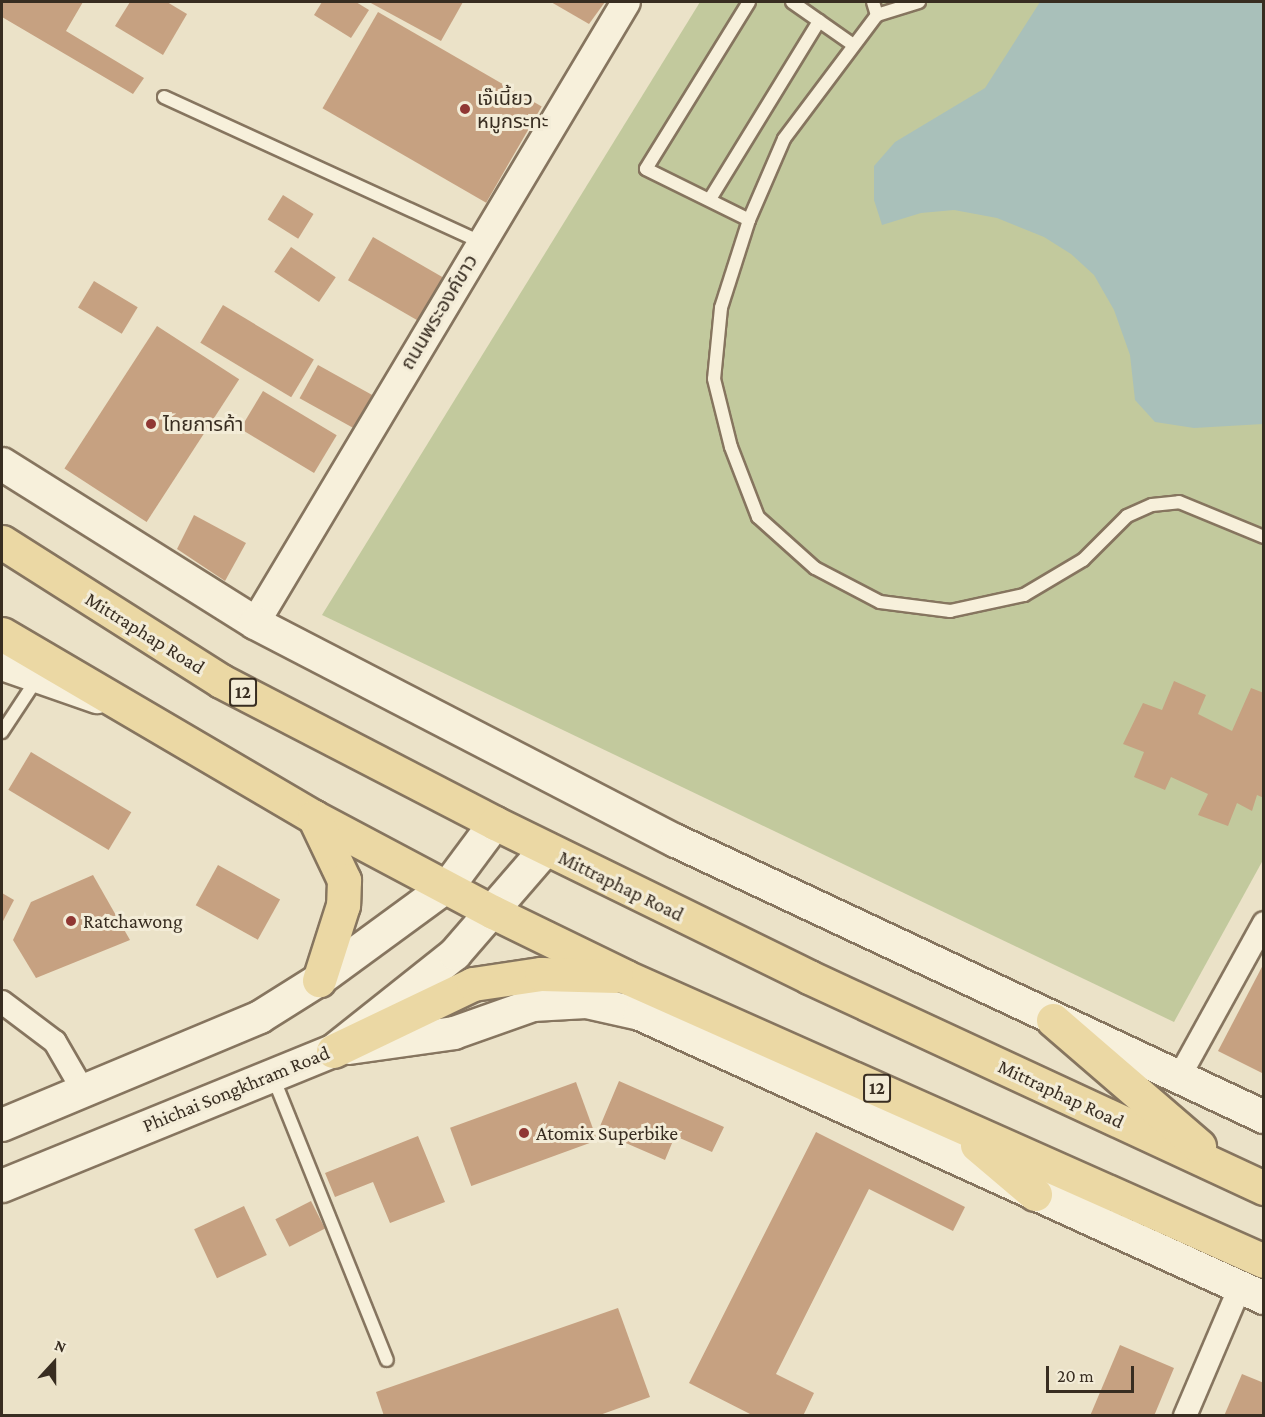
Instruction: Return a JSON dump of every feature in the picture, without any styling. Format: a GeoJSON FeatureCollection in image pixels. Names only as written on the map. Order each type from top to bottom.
{"type":"FeatureCollection","features":[{"type":"Feature","properties":{"kind":"main road"},"geometry":{"type":"LineString","coordinates":[[2,464],[255,623],[676,841],[1263,1117]]}},
{"type":"Feature","properties":{"kind":"main road","name":"Mittraphap Road"},"geometry":{"type":"LineString","coordinates":[[2,542],[221,681],[495,824],[1263,1188]]}},
{"type":"Feature","properties":{"kind":"main road","name":"12"},"geometry":{"type":"LineString","coordinates":[[2,634],[112,701],[314,817],[449,885],[493,912],[626,976],[1263,1261]]}},
{"type":"Feature","properties":{"kind":"main road"},"geometry":{"type":"LineString","coordinates":[[2,664],[37,679],[112,701]]}},
{"type":"Feature","properties":{"kind":"main road"},"geometry":{"type":"LineString","coordinates":[[314,817],[344,880],[343,905],[319,980]]}},
{"type":"Feature","properties":{"kind":"main road"},"geometry":{"type":"LineString","coordinates":[[2,1125],[260,1017],[319,980],[449,885],[495,824]]}},
{"type":"Feature","properties":{"kind":"main road","name":"Phichai Songkhram Road"},"geometry":{"type":"LineString","coordinates":[[2,1186],[333,1051],[455,954],[546,849]]}},
{"type":"Feature","properties":{"kind":"main road"},"geometry":{"type":"LineString","coordinates":[[333,1051],[472,984],[542,974],[626,976]]}},
{"type":"Feature","properties":{"kind":"main road"},"geometry":{"type":"LineString","coordinates":[[333,1051],[454,1033],[533,1005],[586,1002],[640,1014],[1252,1293]]}},
{"type":"Feature","properties":{"kind":"main road"},"geometry":{"type":"LineString","coordinates":[[1053,1020],[1230,1173]]}},
{"type":"Feature","properties":{"kind":"main road"},"geometry":{"type":"LineString","coordinates":[[945,1119],[1035,1194]]}},
{"type":"Feature","properties":{"kind":"street","name":"ถนนพระองค์ขาว"},"geometry":{"type":"LineString","coordinates":[[255,623],[480,242],[626,2]]}},
{"type":"Feature","properties":{"kind":"street"},"geometry":{"type":"LineString","coordinates":[[1178,1079],[1263,923]]}},
{"type":"Feature","properties":{"kind":"street"},"geometry":{"type":"LineString","coordinates":[[2,1002],[55,1042],[84,1092]]}},
{"type":"Feature","properties":{"kind":"street"},"geometry":{"type":"LineString","coordinates":[[1185,1416],[1252,1293]]}},
{"type":"Feature","properties":{"kind":"lane"},"geometry":{"type":"LineString","coordinates":[[749,2],[646,170],[710,199],[749,220]]}},
{"type":"Feature","properties":{"kind":"lane"},"geometry":{"type":"LineString","coordinates":[[792,2],[852,44]]}},
{"type":"Feature","properties":{"kind":"lane"},"geometry":{"type":"LineString","coordinates":[[873,2],[877,15]]}},
{"type":"Feature","properties":{"kind":"lane"},"geometry":{"type":"LineString","coordinates":[[919,2],[877,15],[852,44],[784,139],[749,220],[721,308],[714,379],[731,447],[758,517],[815,568],[880,602],[950,611],[1024,595],[1083,560],[1127,516],[1152,505],[1179,502],[1263,537]]}},
{"type":"Feature","properties":{"kind":"lane"},"geometry":{"type":"LineString","coordinates":[[710,199],[819,21]]}},
{"type":"Feature","properties":{"kind":"lane"},"geometry":{"type":"LineString","coordinates":[[164,97],[480,242]]}},
{"type":"Feature","properties":{"kind":"lane"},"geometry":{"type":"LineString","coordinates":[[2,732],[37,679]]}},
{"type":"Feature","properties":{"kind":"lane"},"geometry":{"type":"LineString","coordinates":[[272,1074],[387,1360]]}},
{"type":"Feature","properties":{"kind":"green space"},"geometry":{"type":"Polygon","coordinates":[[[700,2],[1263,2],[1263,860],[1174,1022],[322,615],[700,2]]]}},
{"type":"Feature","properties":{"kind":"water"},"geometry":{"type":"Polygon","coordinates":[[[1040,2],[1263,2],[1263,424],[1194,428],[1155,422],[1135,400],[1130,355],[1114,310],[1094,275],[1071,254],[1044,237],[997,218],[954,210],[921,213],[882,225],[874,200],[874,166],[895,142],[985,88],[1040,2]]]}},
{"type":"Feature","properties":{"kind":"building"},"geometry":{"type":"Polygon","coordinates":[[[2,2],[83,2],[66,31],[144,78],[133,94],[2,17],[2,2]]]}},
{"type":"Feature","properties":{"kind":"building"},"geometry":{"type":"Polygon","coordinates":[[[130,2],[167,2],[187,14],[163,55],[115,26],[130,2]]]}},
{"type":"Feature","properties":{"kind":"building"},"geometry":{"type":"Polygon","coordinates":[[[322,2],[356,2],[369,10],[351,38],[314,15],[322,2]]]}},
{"type":"Feature","properties":{"kind":"building"},"geometry":{"type":"Polygon","coordinates":[[[369,2],[463,2],[441,41],[369,2]]]}},
{"type":"Feature","properties":{"kind":"building"},"geometry":{"type":"Polygon","coordinates":[[[551,2],[605,2],[589,24],[551,2]]]}},
{"type":"Feature","properties":{"kind":"building"},"geometry":{"type":"Polygon","coordinates":[[[378,12],[542,106],[486,203],[322,108],[378,12]]]}},
{"type":"Feature","properties":{"kind":"building"},"geometry":{"type":"Polygon","coordinates":[[[283,195],[314,214],[298,239],[268,220],[283,195]]]}},
{"type":"Feature","properties":{"kind":"building"},"geometry":{"type":"Polygon","coordinates":[[[373,237],[443,278],[418,321],[348,280],[373,237]]]}},
{"type":"Feature","properties":{"kind":"building"},"geometry":{"type":"Polygon","coordinates":[[[291,247],[336,277],[319,302],[274,272],[291,247]]]}},
{"type":"Feature","properties":{"kind":"building"},"geometry":{"type":"Polygon","coordinates":[[[94,281],[138,307],[122,334],[78,308],[94,281]]]}},
{"type":"Feature","properties":{"kind":"building"},"geometry":{"type":"Polygon","coordinates":[[[223,305],[314,360],[291,397],[200,343],[223,305]]]}},
{"type":"Feature","properties":{"kind":"building","name":"ไทยการค้า"},"geometry":{"type":"Polygon","coordinates":[[[157,326],[239,379],[147,522],[64,469],[157,326]]]}},
{"type":"Feature","properties":{"kind":"building"},"geometry":{"type":"Polygon","coordinates":[[[318,365],[372,395],[354,428],[300,398],[318,365]]]}},
{"type":"Feature","properties":{"kind":"building"},"geometry":{"type":"Polygon","coordinates":[[[263,391],[337,435],[314,473],[240,429],[263,391]]]}},
{"type":"Feature","properties":{"kind":"building"},"geometry":{"type":"Polygon","coordinates":[[[194,515],[246,543],[225,581],[177,549],[194,515]]]}},
{"type":"Feature","properties":{"kind":"building"},"geometry":{"type":"Polygon","coordinates":[[[1174,681],[1206,695],[1198,714],[1232,731],[1251,688],[1264,693],[1264,798],[1257,795],[1252,811],[1237,803],[1228,826],[1198,815],[1208,794],[1171,777],[1165,790],[1134,777],[1144,752],[1123,744],[1143,703],[1162,710],[1174,681]]]}},
{"type":"Feature","properties":{"kind":"building"},"geometry":{"type":"Polygon","coordinates":[[[31,752],[131,812],[109,850],[8,790],[31,752]]]}},
{"type":"Feature","properties":{"kind":"building"},"geometry":{"type":"Polygon","coordinates":[[[218,865],[280,899],[258,940],[196,905],[218,865]]]}},
{"type":"Feature","properties":{"kind":"building","name":"Ratchawong"},"geometry":{"type":"Polygon","coordinates":[[[93,875],[130,940],[36,978],[13,940],[31,902],[93,875]]]}},
{"type":"Feature","properties":{"kind":"building"},"geometry":{"type":"Polygon","coordinates":[[[2,893],[14,900],[2,923],[2,893]]]}},
{"type":"Feature","properties":{"kind":"building"},"geometry":{"type":"Polygon","coordinates":[[[1264,963],[1264,1074],[1218,1051],[1264,963]]]}},
{"type":"Feature","properties":{"kind":"building"},"geometry":{"type":"Polygon","coordinates":[[[619,1081],[724,1127],[712,1152],[675,1136],[665,1160],[598,1131],[619,1081]]]}},
{"type":"Feature","properties":{"kind":"building","name":"Atomix Superbike"},"geometry":{"type":"Polygon","coordinates":[[[576,1082],[597,1140],[471,1186],[450,1128],[576,1082]]]}},
{"type":"Feature","properties":{"kind":"building"},"geometry":{"type":"Polygon","coordinates":[[[816,1132],[965,1207],[953,1231],[869,1189],[776,1374],[814,1393],[803,1416],[754,1416],[689,1383],[816,1132]]]}},
{"type":"Feature","properties":{"kind":"building"},"geometry":{"type":"Polygon","coordinates":[[[418,1136],[445,1202],[390,1223],[373,1182],[335,1197],[325,1173],[418,1136]]]}},
{"type":"Feature","properties":{"kind":"building"},"geometry":{"type":"Polygon","coordinates":[[[311,1201],[325,1229],[289,1247],[275,1219],[311,1201]]]}},
{"type":"Feature","properties":{"kind":"building"},"geometry":{"type":"Polygon","coordinates":[[[244,1206],[267,1255],[217,1278],[194,1229],[244,1206]]]}},
{"type":"Feature","properties":{"kind":"building"},"geometry":{"type":"Polygon","coordinates":[[[618,1308],[650,1397],[597,1416],[384,1416],[376,1392],[618,1308]]]}},
{"type":"Feature","properties":{"kind":"building"},"geometry":{"type":"Polygon","coordinates":[[[1120,1345],[1174,1368],[1154,1416],[1090,1416],[1120,1345]]]}},
{"type":"Feature","properties":{"kind":"building"},"geometry":{"type":"Polygon","coordinates":[[[1242,1374],[1264,1383],[1264,1416],[1224,1416],[1242,1374]]]}},
{"type":"Feature","properties":{"kind":"place","name":"เจ๊เนี้ยว หมูกระทะ"},"geometry":{"type":"Point","coordinates":[465,109]}},
{"type":"Feature","properties":{"kind":"place","name":"ไทยการค้า"},"geometry":{"type":"Point","coordinates":[151,424]}},
{"type":"Feature","properties":{"kind":"place","name":"Ratchawong"},"geometry":{"type":"Point","coordinates":[71,921]}},
{"type":"Feature","properties":{"kind":"place","name":"Atomix Superbike"},"geometry":{"type":"Point","coordinates":[524,1133]}}]}
